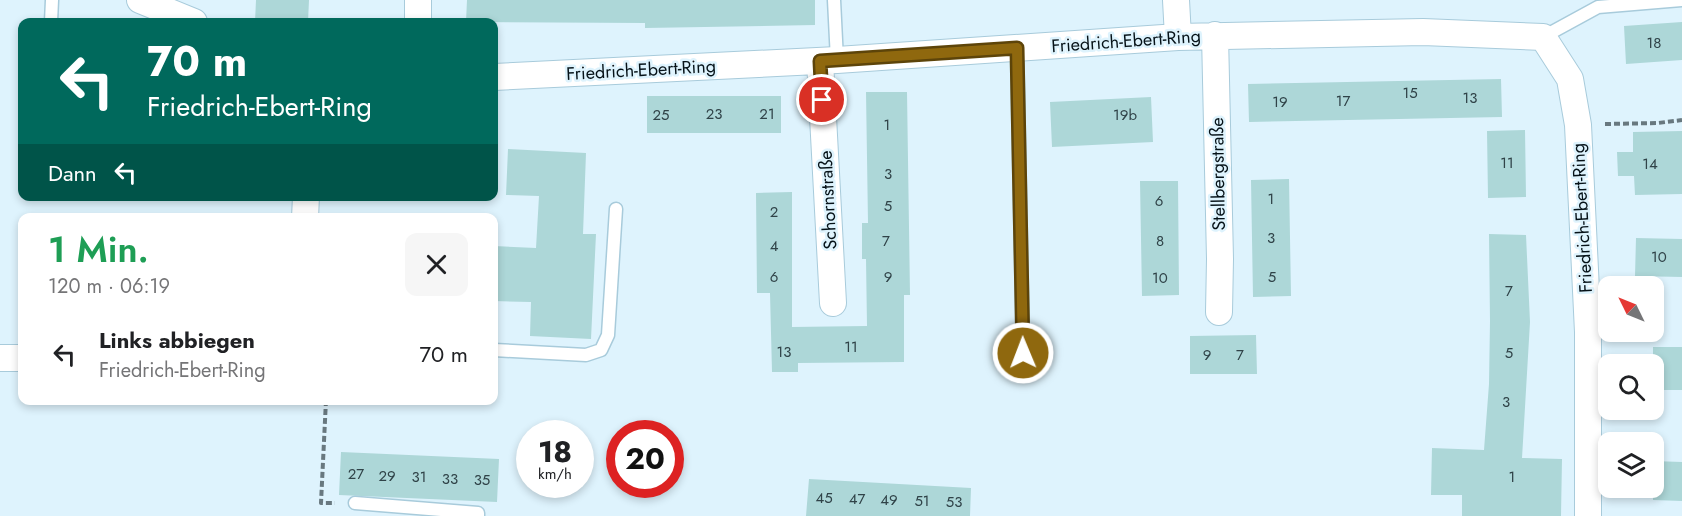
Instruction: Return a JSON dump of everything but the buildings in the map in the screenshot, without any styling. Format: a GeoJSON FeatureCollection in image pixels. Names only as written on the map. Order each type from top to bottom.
{"type":"FeatureCollection","features":[{"type":"Feature","properties":{"kind":"street"},"geometry":{"type":"LineString","coordinates":[[140,0],[183,13]]}},
{"type":"Feature","properties":{"kind":"street"},"geometry":{"type":"LineString","coordinates":[[418,0],[418,18]]}},
{"type":"Feature","properties":{"kind":"street"},"geometry":{"type":"LineString","coordinates":[[1176,0],[1178,37]]}},
{"type":"Feature","properties":{"kind":"street","name":"Friedrich-Ebert-Ring"},"geometry":{"type":"LineString","coordinates":[[498,77],[829,61],[1215,35],[1423,32],[1543,37],[1570,79],[1578,125],[1588,332],[1588,516]]}},
{"type":"Feature","properties":{"kind":"street","name":"Stellbergstraße"},"geometry":{"type":"LineString","coordinates":[[1215,35],[1219,312]]}},
{"type":"Feature","properties":{"kind":"street","name":"Schornstraße"},"geometry":{"type":"LineString","coordinates":[[829,61],[833,303]]}},
{"type":"Feature","properties":{"kind":"street"},"geometry":{"type":"LineString","coordinates":[[0,357],[18,358]]}},
{"type":"Feature","properties":{"kind":"lane"},"geometry":{"type":"LineString","coordinates":[[51,18],[52,0]]}},
{"type":"Feature","properties":{"kind":"lane"},"geometry":{"type":"LineString","coordinates":[[829,61],[834,0]]}},
{"type":"Feature","properties":{"kind":"lane"},"geometry":{"type":"LineString","coordinates":[[1543,37],[1598,7],[1682,0]]}},
{"type":"Feature","properties":{"kind":"lane"},"geometry":{"type":"LineString","coordinates":[[1017,48],[1023,353]]}},
{"type":"Feature","properties":{"kind":"lane"},"geometry":{"type":"LineString","coordinates":[[498,350],[586,355],[601,350],[608,335],[616,209]]}},
{"type":"Feature","properties":{"kind":"lane"},"geometry":{"type":"LineString","coordinates":[[355,503],[478,513],[478,516]]}},
{"type":"Feature","properties":{"kind":"path"},"geometry":{"type":"LineString","coordinates":[[1578,125],[1658,123],[1682,120]]}},
{"type":"Feature","properties":{"kind":"path"},"geometry":{"type":"LineString","coordinates":[[326,405],[321,503],[355,503]]}},
{"type":"Feature","properties":{"kind":"route"},"geometry":{"type":"LineString","coordinates":[[822,100],[820,61],[1017,48],[1023,353]]}}]}
